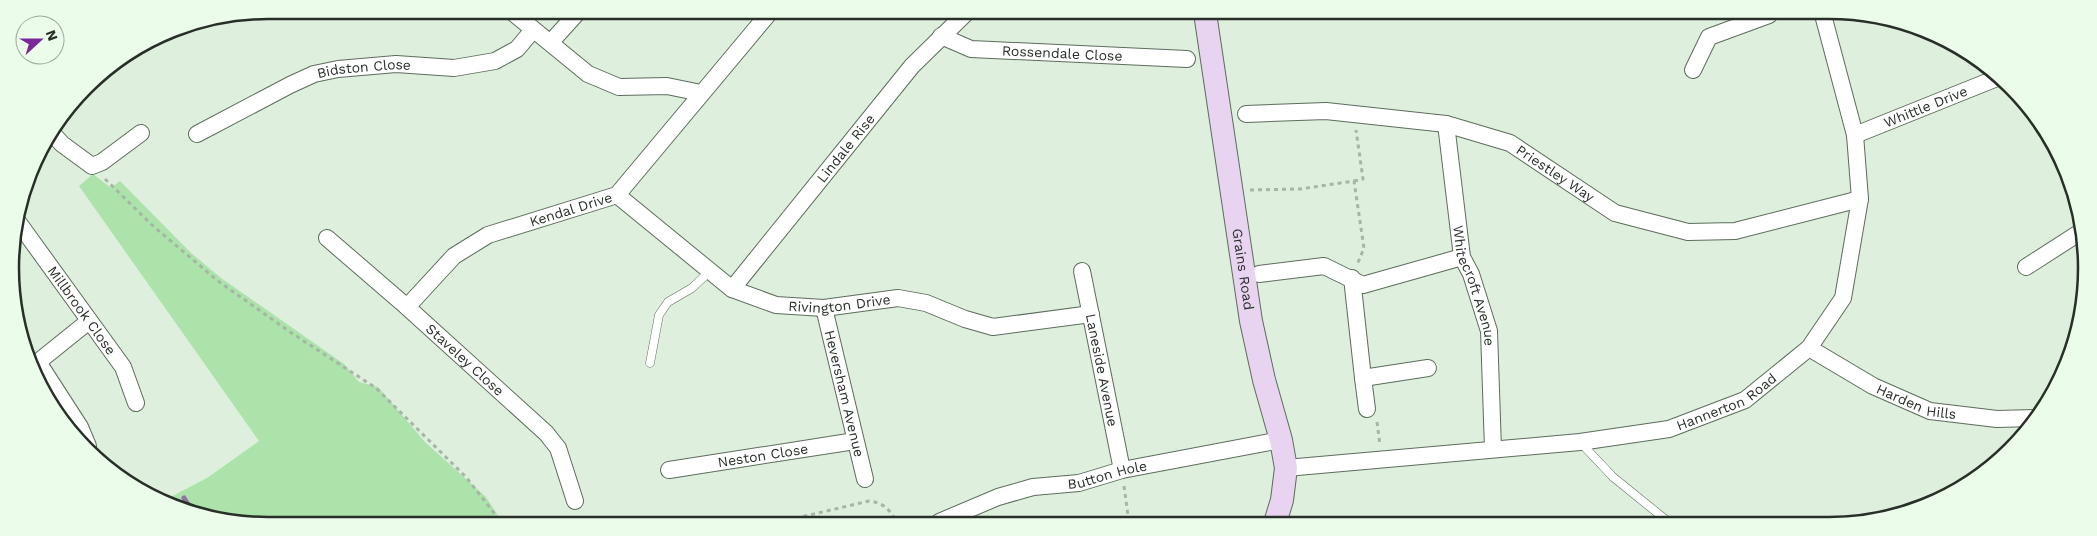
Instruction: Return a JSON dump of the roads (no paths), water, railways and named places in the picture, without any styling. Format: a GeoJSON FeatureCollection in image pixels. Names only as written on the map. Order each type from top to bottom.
{"type":"FeatureCollection","features":[{"type":"Feature","properties":{"kind":"street"},"geometry":{"type":"LineString","coordinates":[[521,19],[588,74],[619,87],[667,86],[701,93]]}},
{"type":"Feature","properties":{"kind":"street"},"geometry":{"type":"LineString","coordinates":[[551,42],[572,19]]}},
{"type":"Feature","properties":{"kind":"street","name":"Kendal Drive"},"geometry":{"type":"LineString","coordinates":[[407,307],[454,256],[488,235],[618,195],[764,19]]}},
{"type":"Feature","properties":{"kind":"street","name":"Lindale Rise"},"geometry":{"type":"LineString","coordinates":[[732,289],[912,66],[959,19]]}},
{"type":"Feature","properties":{"kind":"street","name":"Grains Road"},"geometry":{"type":"LineString","coordinates":[[1206,19],[1251,321],[1264,380],[1281,440],[1286,468],[1282,500],[1277,517]]}},
{"type":"Feature","properties":{"kind":"street"},"geometry":{"type":"LineString","coordinates":[[1693,70],[1709,37],[1758,19]]}},
{"type":"Feature","properties":{"kind":"street","name":"Hannerton Road"},"geometry":{"type":"LineString","coordinates":[[1286,468],[1580,442],[1669,429],[1744,400],[1809,348],[1843,298],[1860,199],[1855,134],[1824,19]]}},
{"type":"Feature","properties":{"kind":"street","name":"Bidston Close"},"geometry":{"type":"LineString","coordinates":[[197,134],[314,74],[338,69],[396,64],[454,68],[496,61],[517,49],[533,30]]}},
{"type":"Feature","properties":{"kind":"street","name":"Rossendale Close"},"geometry":{"type":"LineString","coordinates":[[941,36],[972,49],[1187,59]]}},
{"type":"Feature","properties":{"kind":"street","name":"Whittle Drive"},"geometry":{"type":"LineString","coordinates":[[1855,134],[1992,80]]}},
{"type":"Feature","properties":{"kind":"street","name":"Priestley Way"},"geometry":{"type":"LineString","coordinates":[[1246,114],[1326,111],[1446,124],[1510,143],[1615,213],[1688,232],[1735,231],[1860,199]]}},
{"type":"Feature","properties":{"kind":"street","name":"Whitecroft Avenue"},"geometry":{"type":"LineString","coordinates":[[1446,124],[1462,256],[1471,274],[1489,331],[1492,449]]}},
{"type":"Feature","properties":{"kind":"street"},"geometry":{"type":"LineString","coordinates":[[56,137],[92,166],[102,162],[141,133]]}},
{"type":"Feature","properties":{"kind":"street","name":"Rivington Drive"},"geometry":{"type":"LineString","coordinates":[[618,195],[732,289],[776,305],[824,308],[898,298],[926,303],[965,320],[994,328],[1091,314]]}},
{"type":"Feature","properties":{"kind":"street","name":"Millbrook Close"},"geometry":{"type":"LineString","coordinates":[[22,228],[123,366],[136,403]]}},
{"type":"Feature","properties":{"kind":"street"},"geometry":{"type":"LineString","coordinates":[[2026,267],[2076,234]]}},
{"type":"Feature","properties":{"kind":"street","name":"Staveley Close"},"geometry":{"type":"LineString","coordinates":[[327,238],[407,307],[553,441],[558,448],[575,501]]}},
{"type":"Feature","properties":{"kind":"street"},"geometry":{"type":"LineString","coordinates":[[1259,274],[1322,266],[1352,278],[1363,286],[1462,256]]}},
{"type":"Feature","properties":{"kind":"street","name":"Laneside Avenue"},"geometry":{"type":"LineString","coordinates":[[1082,271],[1122,470]]}},
{"type":"Feature","properties":{"kind":"street"},"geometry":{"type":"LineString","coordinates":[[1352,278],[1367,409]]}},
{"type":"Feature","properties":{"kind":"street","name":"Heversham Avenue"},"geometry":{"type":"LineString","coordinates":[[824,308],[865,479]]}},
{"type":"Feature","properties":{"kind":"street"},"geometry":{"type":"LineString","coordinates":[[37,361],[89,321]]}},
{"type":"Feature","properties":{"kind":"street","name":"Harden Hills"},"geometry":{"type":"LineString","coordinates":[[1809,348],[1873,386],[1930,411],[1997,419],[2028,418]]}},
{"type":"Feature","properties":{"kind":"street"},"geometry":{"type":"LineString","coordinates":[[1363,378],[1428,368]]}},
{"type":"Feature","properties":{"kind":"street"},"geometry":{"type":"LineString","coordinates":[[42,373],[80,426],[83,435]]}},
{"type":"Feature","properties":{"kind":"street","name":"Button Hole"},"geometry":{"type":"LineString","coordinates":[[951,517],[998,497],[1033,487],[1078,483],[1122,470],[1281,440]]}},
{"type":"Feature","properties":{"kind":"street","name":"Neston Close"},"geometry":{"type":"LineString","coordinates":[[669,470],[855,441]]}},
{"type":"Feature","properties":{"kind":"lane"},"geometry":{"type":"LineString","coordinates":[[650,363],[658,315],[668,302],[692,288],[710,271]]}},
{"type":"Feature","properties":{"kind":"lane"},"geometry":{"type":"LineString","coordinates":[[1580,442],[1613,477],[1662,517]]}},
{"type":"Feature","properties":{"kind":"waterway"},"geometry":{"type":"LineString","coordinates":[[184,498],[188,504]]}}]}
